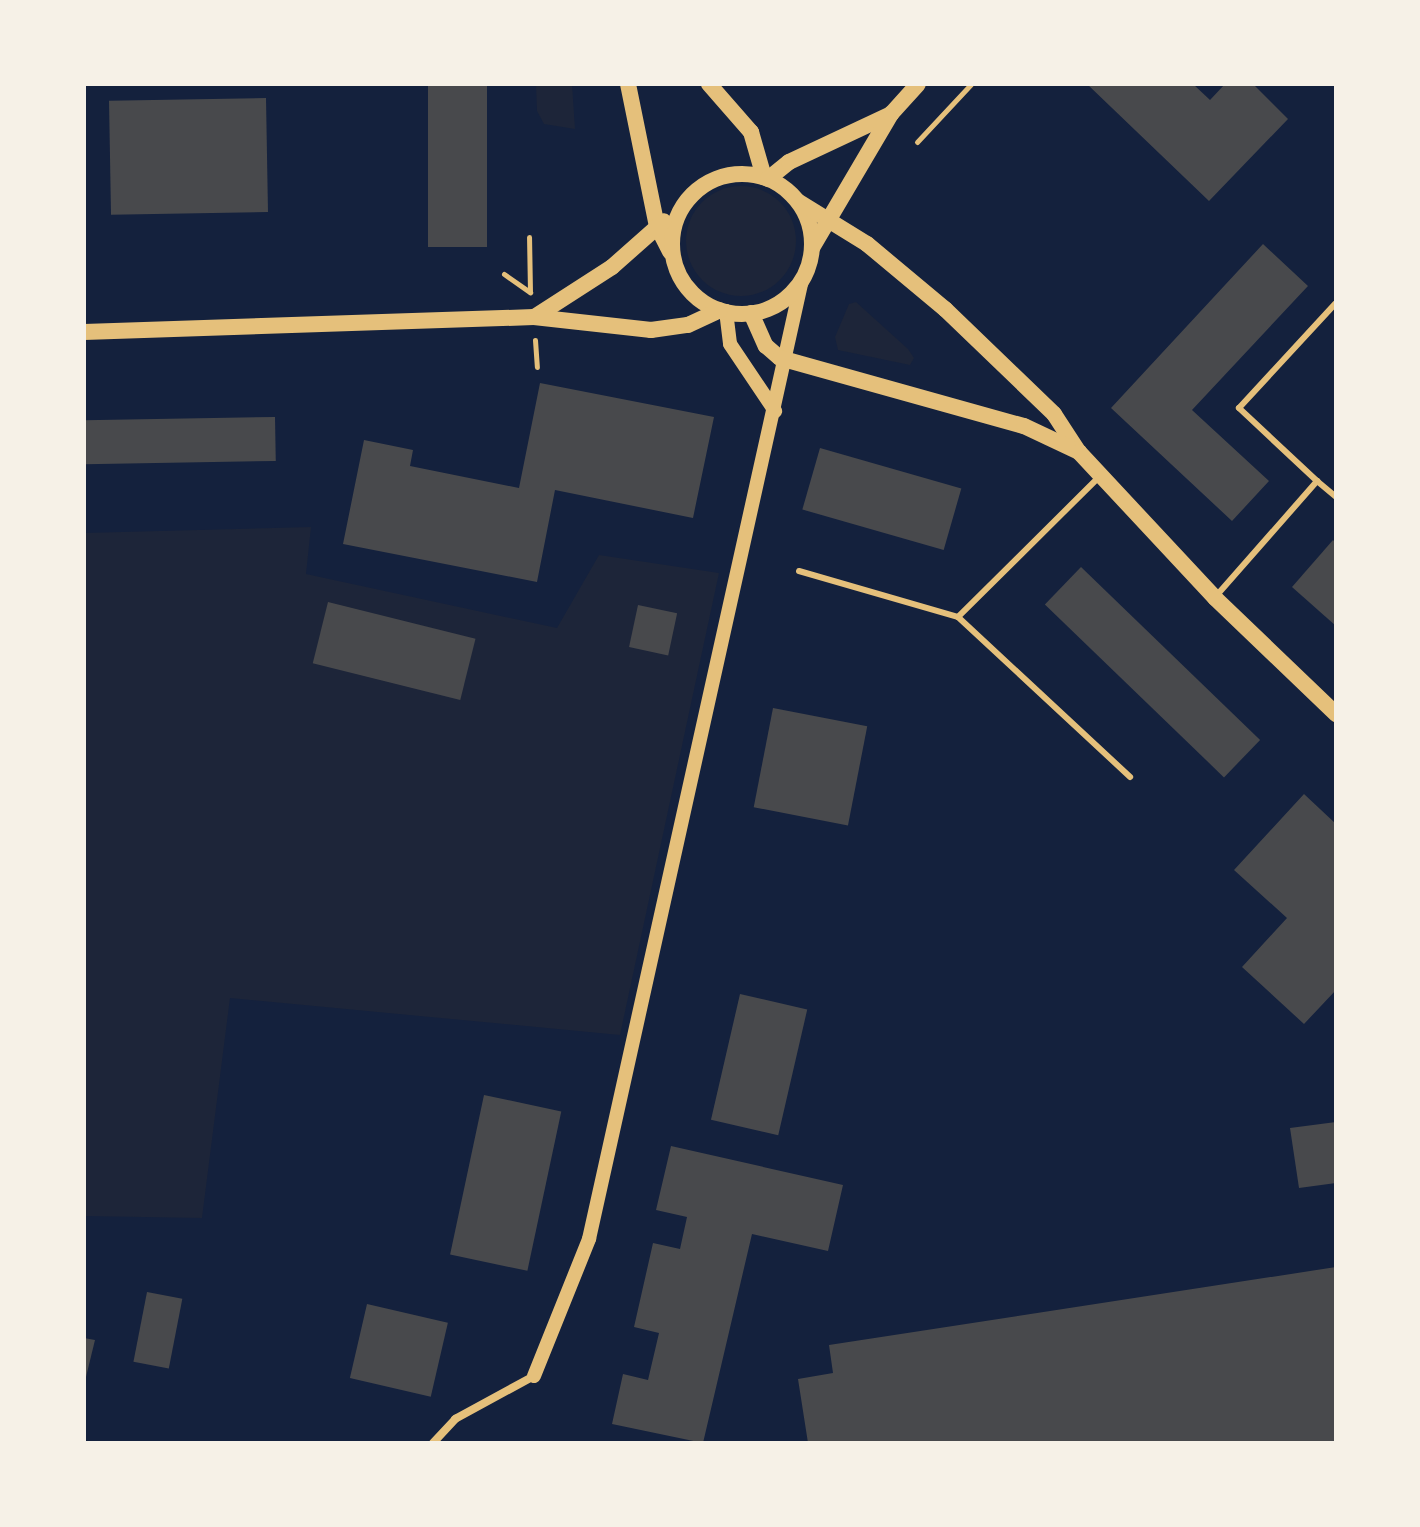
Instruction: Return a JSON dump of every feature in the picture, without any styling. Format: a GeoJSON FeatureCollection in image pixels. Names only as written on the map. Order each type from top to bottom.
{"type":"FeatureCollection","features":[{"type":"Feature","properties":{"kind":"main road"},"geometry":{"type":"LineString","coordinates":[[628,84],[657,226],[694,296],[723,311]]}},
{"type":"Feature","properties":{"kind":"main road"},"geometry":{"type":"LineString","coordinates":[[709,84],[751,132],[766,178]]}},
{"type":"Feature","properties":{"kind":"main road"},"geometry":{"type":"LineString","coordinates":[[84,332],[534,317],[666,329],[723,311],[751,313],[782,302],[802,280],[812,248],[891,114],[918,84]]}},
{"type":"Feature","properties":{"kind":"main road"},"geometry":{"type":"LineString","coordinates":[[766,178],[789,162],[891,114]]}},
{"type":"Feature","properties":{"kind":"main road"},"geometry":{"type":"LineString","coordinates":[[534,317],[591,282],[657,226],[676,215],[691,194],[713,180],[738,174],[766,178],[798,202],[831,220],[945,309],[1054,414],[1079,452],[1103,473],[1215,598],[1336,714]]}},
{"type":"Feature","properties":{"kind":"main road"},"geometry":{"type":"LineString","coordinates":[[798,202],[809,224],[812,248]]}},
{"type":"Feature","properties":{"kind":"main road"},"geometry":{"type":"LineString","coordinates":[[672,257],[676,215]]}},
{"type":"Feature","properties":{"kind":"main road"},"geometry":{"type":"LineString","coordinates":[[751,313],[766,346],[787,361],[1013,422],[1079,452]]}},
{"type":"Feature","properties":{"kind":"street"},"geometry":{"type":"LineString","coordinates":[[433,1443],[455,1419],[534,1376],[589,1239],[787,361],[802,280]]}},
{"type":"Feature","properties":{"kind":"street"},"geometry":{"type":"LineString","coordinates":[[723,311],[730,344],[775,411]]}},
{"type":"Feature","properties":{"kind":"lane"},"geometry":{"type":"LineString","coordinates":[[1335,304],[1239,408],[1336,497]]}},
{"type":"Feature","properties":{"kind":"lane"},"geometry":{"type":"LineString","coordinates":[[958,617],[1103,473]]}},
{"type":"Feature","properties":{"kind":"lane"},"geometry":{"type":"LineString","coordinates":[[1215,598],[1317,481]]}},
{"type":"Feature","properties":{"kind":"lane"},"geometry":{"type":"LineString","coordinates":[[799,571],[958,617],[1130,777]]}},
{"type":"Feature","properties":{"kind":"path"},"geometry":{"type":"LineString","coordinates":[[917,142],[971,84]]}},
{"type":"Feature","properties":{"kind":"path"},"geometry":{"type":"LineString","coordinates":[[504,274],[530,292],[529,237]]}},
{"type":"Feature","properties":{"kind":"shaded area"},"geometry":{"type":"Polygon","coordinates":[[[536,84],[572,84],[575,129],[544,124],[537,111],[536,84]]]}},
{"type":"Feature","properties":{"kind":"shaded area"},"geometry":{"type":"Polygon","coordinates":[[[741,186],[762,191],[780,202],[791,220],[796,241],[791,262],[780,280],[762,291],[741,296],[720,291],[702,280],[691,262],[686,241],[691,220],[702,202],[720,191],[741,186]]]}},
{"type":"Feature","properties":{"kind":"shaded area"},"geometry":{"type":"Polygon","coordinates":[[[856,302],[908,349],[914,358],[910,365],[838,350],[835,337],[849,304],[856,302]]]}},
{"type":"Feature","properties":{"kind":"shaded area"},"geometry":{"type":"Polygon","coordinates":[[[311,527],[306,574],[557,628],[599,555],[719,573],[620,1035],[230,998],[202,1218],[84,1216],[84,533],[311,527]]]}},
{"type":"Feature","properties":{"kind":"building"},"geometry":{"type":"Polygon","coordinates":[[[428,84],[487,84],[487,247],[428,247],[428,84]]]}},
{"type":"Feature","properties":{"kind":"building"},"geometry":{"type":"Polygon","coordinates":[[[1087,84],[1193,84],[1210,100],[1225,84],[1253,84],[1288,119],[1209,201],[1087,84]]]}},
{"type":"Feature","properties":{"kind":"building"},"geometry":{"type":"Polygon","coordinates":[[[266,98],[268,212],[111,215],[109,101],[266,98]]]}},
{"type":"Feature","properties":{"kind":"building"},"geometry":{"type":"Polygon","coordinates":[[[1263,244],[1308,286],[1192,410],[1269,481],[1232,521],[1111,408],[1263,244]]]}},
{"type":"Feature","properties":{"kind":"building"},"geometry":{"type":"Polygon","coordinates":[[[540,383],[714,417],[693,518],[555,490],[537,582],[343,544],[364,440],[413,450],[410,466],[519,488],[540,383]]]}},
{"type":"Feature","properties":{"kind":"building"},"geometry":{"type":"Polygon","coordinates":[[[275,417],[276,461],[85,464],[84,420],[275,417]]]}},
{"type":"Feature","properties":{"kind":"building"},"geometry":{"type":"Polygon","coordinates":[[[820,448],[961,489],[944,550],[802,510],[820,448]]]}},
{"type":"Feature","properties":{"kind":"building"},"geometry":{"type":"Polygon","coordinates":[[[1333,540],[1336,543],[1336,626],[1292,587],[1333,540]]]}},
{"type":"Feature","properties":{"kind":"building"},"geometry":{"type":"Polygon","coordinates":[[[1081,567],[1260,740],[1224,777],[1045,604],[1081,567]]]}},
{"type":"Feature","properties":{"kind":"building"},"geometry":{"type":"Polygon","coordinates":[[[328,602],[475,639],[460,700],[313,663],[328,602]]]}},
{"type":"Feature","properties":{"kind":"building"},"geometry":{"type":"Polygon","coordinates":[[[638,605],[677,613],[668,655],[629,647],[638,605]]]}},
{"type":"Feature","properties":{"kind":"building"},"geometry":{"type":"Polygon","coordinates":[[[773,708],[867,726],[848,825],[754,807],[773,708]]]}},
{"type":"Feature","properties":{"kind":"building"},"geometry":{"type":"Polygon","coordinates":[[[1304,794],[1336,824],[1336,990],[1304,1024],[1242,967],[1287,918],[1234,870],[1304,794]]]}},
{"type":"Feature","properties":{"kind":"building"},"geometry":{"type":"Polygon","coordinates":[[[740,994],[807,1010],[778,1135],[711,1120],[740,994]]]}},
{"type":"Feature","properties":{"kind":"building"},"geometry":{"type":"Polygon","coordinates":[[[484,1095],[561,1111],[527,1271],[450,1254],[484,1095]]]}},
{"type":"Feature","properties":{"kind":"building"},"geometry":{"type":"Polygon","coordinates":[[[1336,1122],[1336,1183],[1299,1188],[1290,1128],[1336,1122]]]}},
{"type":"Feature","properties":{"kind":"building"},"geometry":{"type":"Polygon","coordinates":[[[671,1146],[843,1185],[828,1251],[752,1234],[703,1443],[612,1424],[623,1374],[648,1380],[659,1333],[634,1327],[653,1243],[680,1249],[687,1217],[656,1210],[671,1146]]]}},
{"type":"Feature","properties":{"kind":"building"},"geometry":{"type":"Polygon","coordinates":[[[1336,1267],[1336,1443],[808,1443],[798,1379],[833,1373],[829,1345],[1336,1267]]]}},
{"type":"Feature","properties":{"kind":"building"},"geometry":{"type":"Polygon","coordinates":[[[147,1292],[182,1299],[169,1369],[133,1362],[147,1292]]]}},
{"type":"Feature","properties":{"kind":"building"},"geometry":{"type":"Polygon","coordinates":[[[367,1304],[448,1323],[431,1397],[350,1378],[367,1304]]]}},
{"type":"Feature","properties":{"kind":"building"},"geometry":{"type":"Polygon","coordinates":[[[84,1338],[95,1340],[85,1381],[84,1381],[84,1338]]]}}]}
